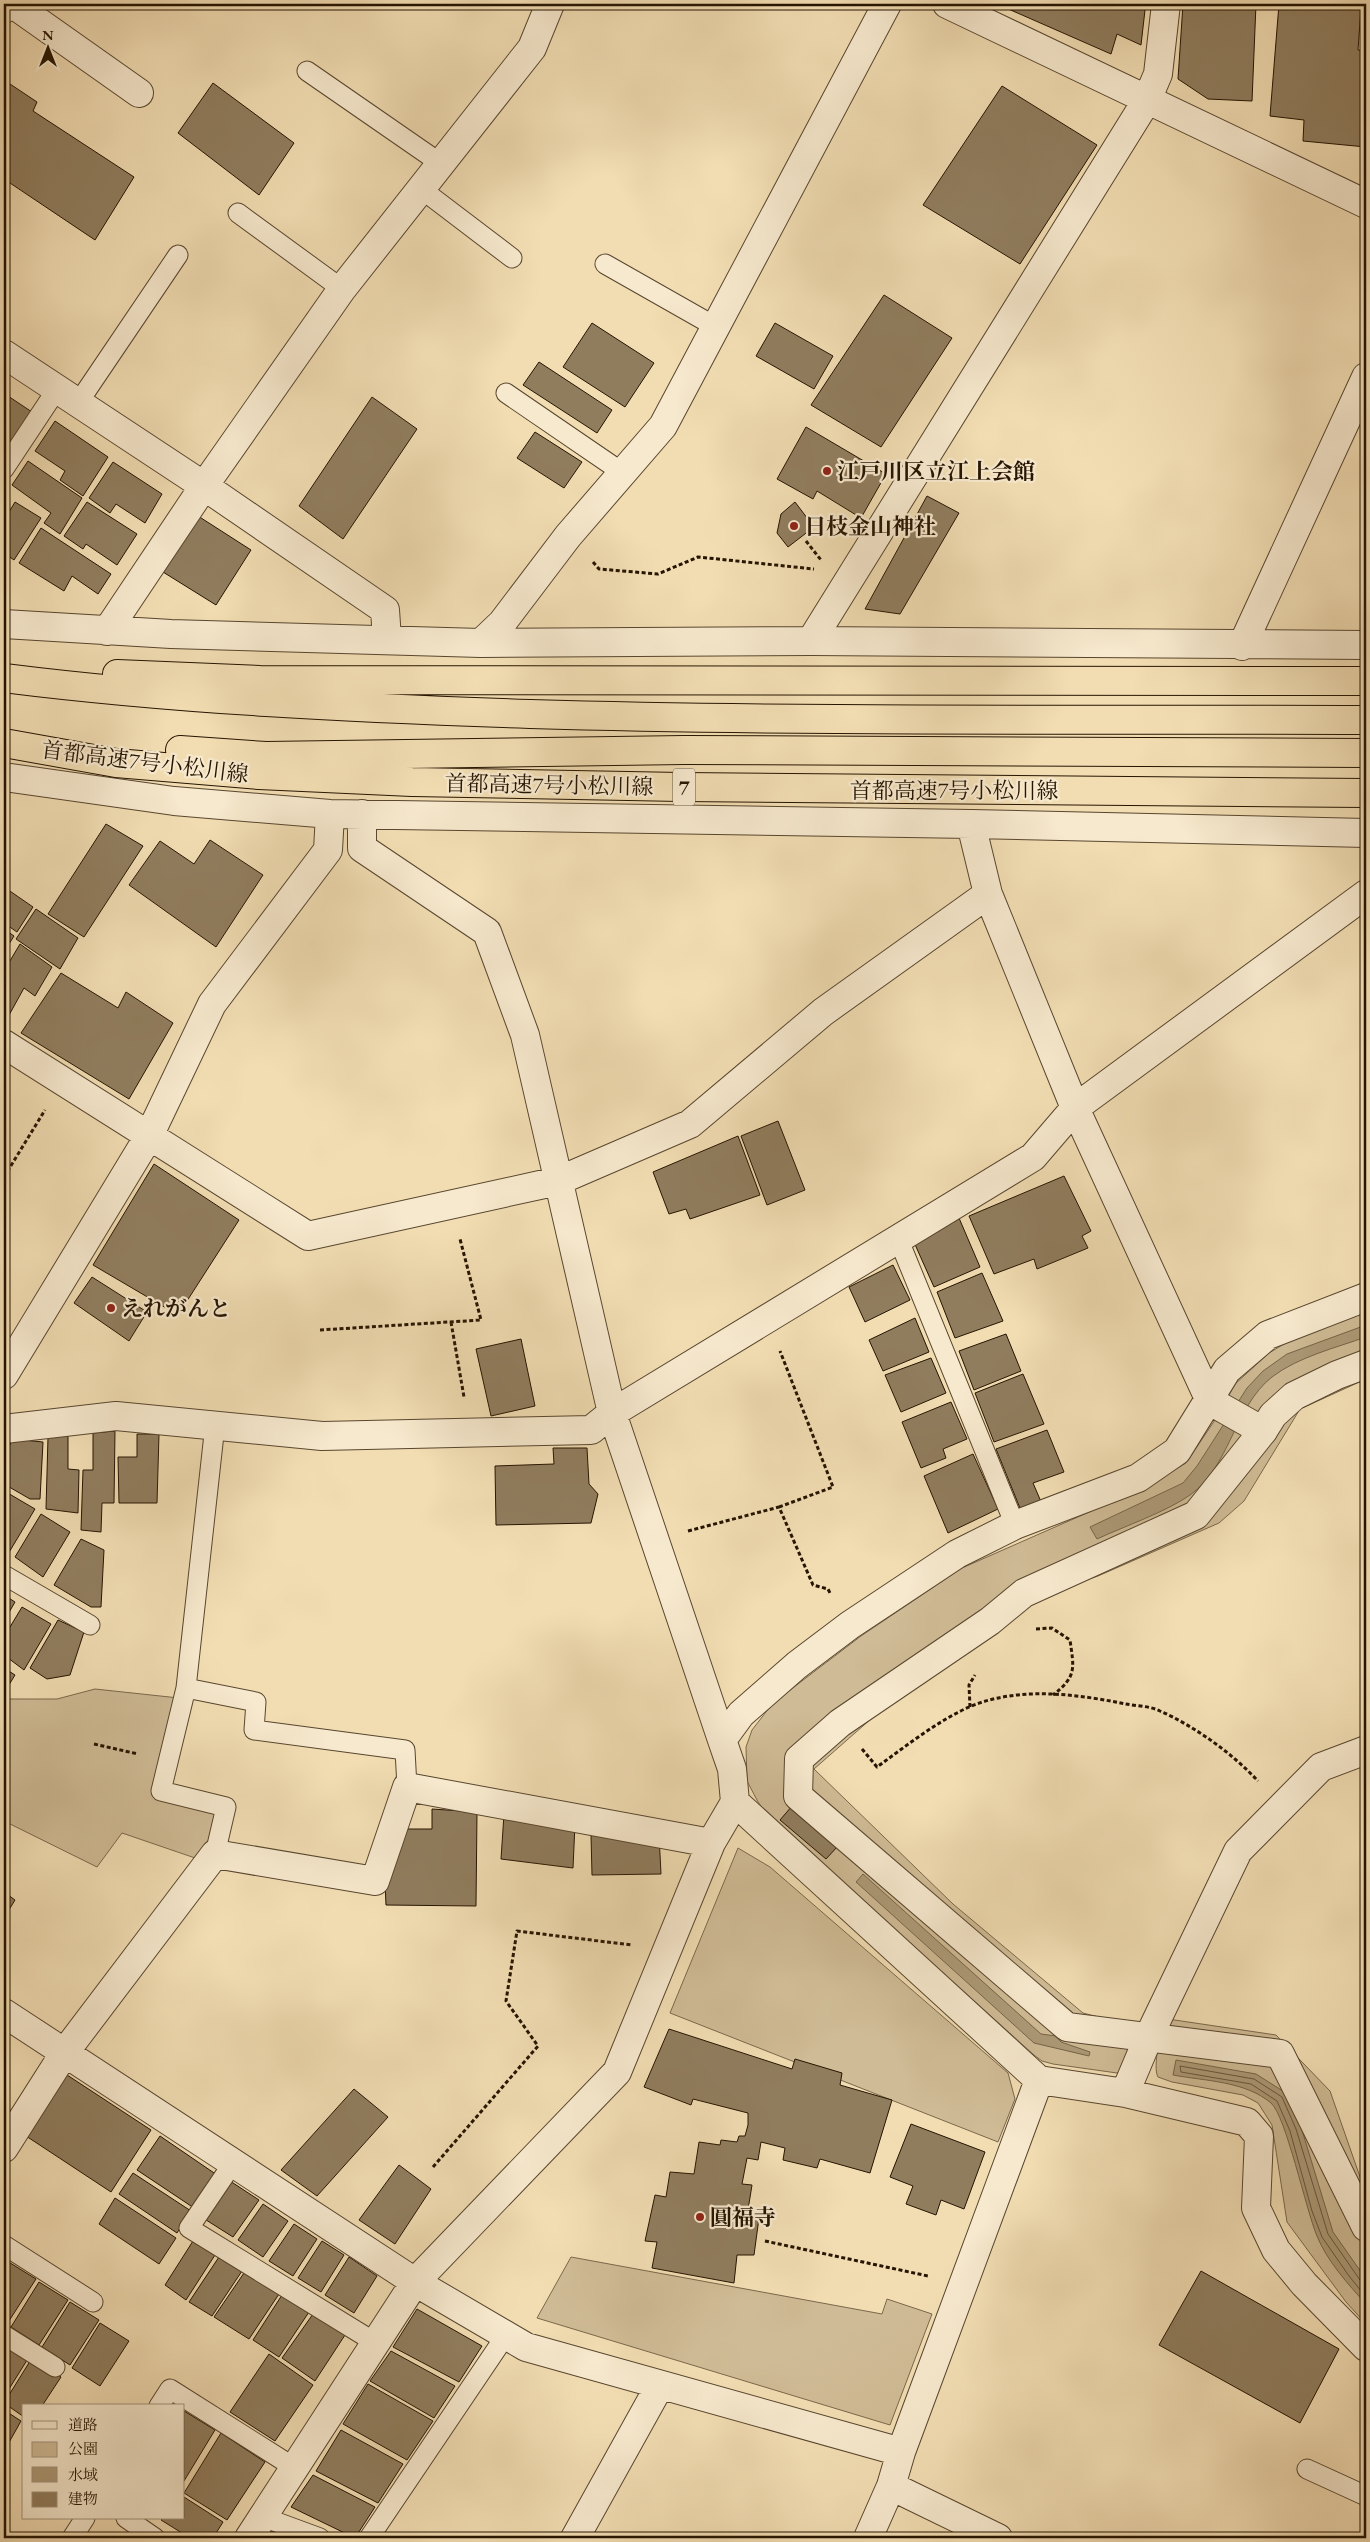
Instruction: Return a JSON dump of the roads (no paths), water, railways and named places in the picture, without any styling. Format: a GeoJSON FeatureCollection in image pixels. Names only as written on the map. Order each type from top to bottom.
{"type":"FeatureCollection","features":[{"type":"Feature","properties":{"kind":"highway"},"geometry":{"type":"LineString","coordinates":[[4,664],[112,674],[260,680],[1366,681]]}},
{"type":"Feature","properties":{"kind":"highway"},"geometry":{"type":"LineString","coordinates":[[4,678],[106,691],[249,703],[683,719],[1366,720]]}},
{"type":"Feature","properties":{"kind":"highway"},"geometry":{"type":"LineString","coordinates":[[4,731],[122,746],[266,756],[684,750],[1366,753]]}},
{"type":"Feature","properties":{"kind":"highway","name":"首都高速7号小松川線"},"geometry":{"type":"LineString","coordinates":[[4,743],[116,763],[259,776],[412,782],[691,788],[1366,793]]}},
{"type":"Feature","properties":{"kind":"street"},"geometry":{"type":"LineString","coordinates":[[4,9],[7,4]]}},
{"type":"Feature","properties":{"kind":"street"},"geometry":{"type":"LineString","coordinates":[[13,4],[139,93]]}},
{"type":"Feature","properties":{"kind":"street"},"geometry":{"type":"LineString","coordinates":[[107,631],[204,486],[342,289],[532,48],[550,4]]}},
{"type":"Feature","properties":{"kind":"street"},"geometry":{"type":"LineString","coordinates":[[481,642],[502,623],[568,536],[663,426],[887,4]]}},
{"type":"Feature","properties":{"kind":"street"},"geometry":{"type":"LineString","coordinates":[[947,4],[1366,204]]}},
{"type":"Feature","properties":{"kind":"street"},"geometry":{"type":"LineString","coordinates":[[812,641],[1147,100],[1158,74],[1166,4]]}},
{"type":"Feature","properties":{"kind":"street"},"geometry":{"type":"LineString","coordinates":[[4,354],[204,486],[385,610],[387,639]]}},
{"type":"Feature","properties":{"kind":"street"},"geometry":{"type":"LineString","coordinates":[[1242,646],[1366,377]]}},
{"type":"Feature","properties":{"kind":"street"},"geometry":{"type":"LineString","coordinates":[[4,624],[107,631],[481,642],[812,641],[1242,646],[1366,645]]}},
{"type":"Feature","properties":{"kind":"street"},"geometry":{"type":"LineString","coordinates":[[5,780],[174,801],[330,814],[971,824],[1366,833]]}},
{"type":"Feature","properties":{"kind":"street"},"geometry":{"type":"LineString","coordinates":[[4,1375],[148,1136],[212,1004],[328,850],[330,814]]}},
{"type":"Feature","properties":{"kind":"street"},"geometry":{"type":"LineString","coordinates":[[256,2528],[415,2282],[617,2072],[711,1843],[735,1802],[732,1769],[612,1413],[524,1035],[487,932],[362,848],[362,814]]}},
{"type":"Feature","properties":{"kind":"street"},"geometry":{"type":"LineString","coordinates":[[971,824],[988,894],[1075,1108],[1238,1416]]}},
{"type":"Feature","properties":{"kind":"street"},"geometry":{"type":"LineString","coordinates":[[4,1044],[308,1236],[558,1181],[690,1124],[823,1012],[988,894]]}},
{"type":"Feature","properties":{"kind":"street"},"geometry":{"type":"LineString","coordinates":[[4,1429],[116,1416],[322,1436],[591,1430],[612,1413],[768,1320],[898,1238],[1033,1157],[1075,1108],[1366,894]]}},
{"type":"Feature","properties":{"kind":"street"},"geometry":{"type":"LineString","coordinates":[[1366,1297],[1268,1335],[1227,1370],[1238,1416],[1196,1515],[1024,1593],[990,1621],[840,1723],[798,1759],[798,1796],[1067,2026],[1146,2043],[1280,2054],[1366,2227]]}},
{"type":"Feature","properties":{"kind":"street"},"geometry":{"type":"LineString","coordinates":[[722,1740],[741,1714],[797,1665],[850,1625],[957,1554],[1015,1525],[1138,1478],[1177,1451],[1238,1416],[1273,1415],[1294,1396],[1337,1374],[1366,1364]]}},
{"type":"Feature","properties":{"kind":"street"},"geometry":{"type":"LineString","coordinates":[[1128,2086],[1146,2043],[1238,1851],[1321,1767],[1366,1750]]}},
{"type":"Feature","properties":{"kind":"street"},"geometry":{"type":"LineString","coordinates":[[4,2148],[65,2052],[216,1854],[375,1881],[408,1786],[711,1843]]}},
{"type":"Feature","properties":{"kind":"street"},"geometry":{"type":"LineString","coordinates":[[735,1802],[1039,2080],[1128,2086],[1247,2122],[1259,2136],[1256,2208],[1276,2250],[1304,2284],[1366,2347]]}},
{"type":"Feature","properties":{"kind":"street"},"geometry":{"type":"LineString","coordinates":[[4,2013],[415,2282],[526,2347],[901,2452]]}},
{"type":"Feature","properties":{"kind":"street"},"geometry":{"type":"LineString","coordinates":[[868,2538],[891,2486],[901,2452],[1039,2080]]}},
{"type":"Feature","properties":{"kind":"street"},"geometry":{"type":"LineString","coordinates":[[575,2538],[660,2385]]}},
{"type":"Feature","properties":{"kind":"street"},"geometry":{"type":"LineString","coordinates":[[891,2486],[998,2538]]}},
{"type":"Feature","properties":{"kind":"lane"},"geometry":{"type":"LineString","coordinates":[[307,70],[440,163]]}},
{"type":"Feature","properties":{"kind":"lane"},"geometry":{"type":"LineString","coordinates":[[420,188],[512,258]]}},
{"type":"Feature","properties":{"kind":"lane"},"geometry":{"type":"LineString","coordinates":[[238,213],[342,289]]}},
{"type":"Feature","properties":{"kind":"lane"},"geometry":{"type":"LineString","coordinates":[[4,469],[68,396],[178,255]]}},
{"type":"Feature","properties":{"kind":"lane"},"geometry":{"type":"LineString","coordinates":[[605,264],[716,327]]}},
{"type":"Feature","properties":{"kind":"lane"},"geometry":{"type":"LineString","coordinates":[[506,393],[623,473]]}},
{"type":"Feature","properties":{"kind":"lane"},"geometry":{"type":"LineString","coordinates":[[898,1238],[1015,1525]]}},
{"type":"Feature","properties":{"kind":"lane"},"geometry":{"type":"LineString","coordinates":[[215,1425],[186,1688],[161,1791],[226,1807],[216,1854]]}},
{"type":"Feature","properties":{"kind":"lane"},"geometry":{"type":"LineString","coordinates":[[4,1575],[90,1625]]}},
{"type":"Feature","properties":{"kind":"lane"},"geometry":{"type":"LineString","coordinates":[[186,1688],[256,1702],[254,1730],[405,1750],[408,1786]]}},
{"type":"Feature","properties":{"kind":"lane"},"geometry":{"type":"LineString","coordinates":[[233,2163],[189,2228],[376,2343]]}},
{"type":"Feature","properties":{"kind":"lane"},"geometry":{"type":"LineString","coordinates":[[4,2245],[93,2302]]}},
{"type":"Feature","properties":{"kind":"lane"},"geometry":{"type":"LineString","coordinates":[[4,2335],[55,2367]]}},
{"type":"Feature","properties":{"kind":"lane"},"geometry":{"type":"LineString","coordinates":[[369,2538],[506,2335]]}},
{"type":"Feature","properties":{"kind":"lane"},"geometry":{"type":"LineString","coordinates":[[160,2404],[170,2389],[295,2468]]}},
{"type":"Feature","properties":{"kind":"lane"},"geometry":{"type":"LineString","coordinates":[[1307,2469],[1366,2496]]}},
{"type":"Feature","properties":{"kind":"lane"},"geometry":{"type":"LineString","coordinates":[[72,2538],[84,2520]]}},
{"type":"Feature","properties":{"kind":"lane"},"geometry":{"type":"LineString","coordinates":[[129,2520],[156,2538]]}},
{"type":"Feature","properties":{"kind":"lane"},"geometry":{"type":"LineString","coordinates":[[256,2528],[320,2538]]}},
{"type":"Feature","properties":{"kind":"water"},"geometry":{"type":"Polygon","coordinates":[[[1366,1325],[1366,1337],[1305,1358],[1272,1377],[1249,1404],[1214,1469],[1190,1495],[1157,1513],[1097,1539],[1090,1527],[1183,1483],[1197,1466],[1247,1388],[1263,1371],[1287,1354],[1366,1325]]]}},
{"type":"Feature","properties":{"kind":"water"},"geometry":{"type":"Polygon","coordinates":[[[863,1874],[1041,2034],[1056,2036],[1061,2042],[1090,2052],[1089,2056],[1034,2043],[856,1882],[863,1874]]]}},
{"type":"Feature","properties":{"kind":"water"},"geometry":{"type":"Polygon","coordinates":[[[1176,2060],[1256,2074],[1286,2093],[1301,2127],[1333,2232],[1366,2279],[1366,2304],[1338,2272],[1321,2245],[1312,2223],[1283,2126],[1277,2111],[1271,2103],[1249,2090],[1237,2086],[1173,2075],[1176,2060]]]}},
{"type":"Feature","properties":{"kind":"place","name":"江戸川区立江上会館"},"geometry":{"type":"Point","coordinates":[827,471]}},
{"type":"Feature","properties":{"kind":"place","name":"日枝金山神社"},"geometry":{"type":"Point","coordinates":[794,526]}},
{"type":"Feature","properties":{"kind":"place","name":"えれがんと"},"geometry":{"type":"Point","coordinates":[111,1308]}},
{"type":"Feature","properties":{"kind":"place","name":"圓福寺"},"geometry":{"type":"Point","coordinates":[700,2217]}}]}
